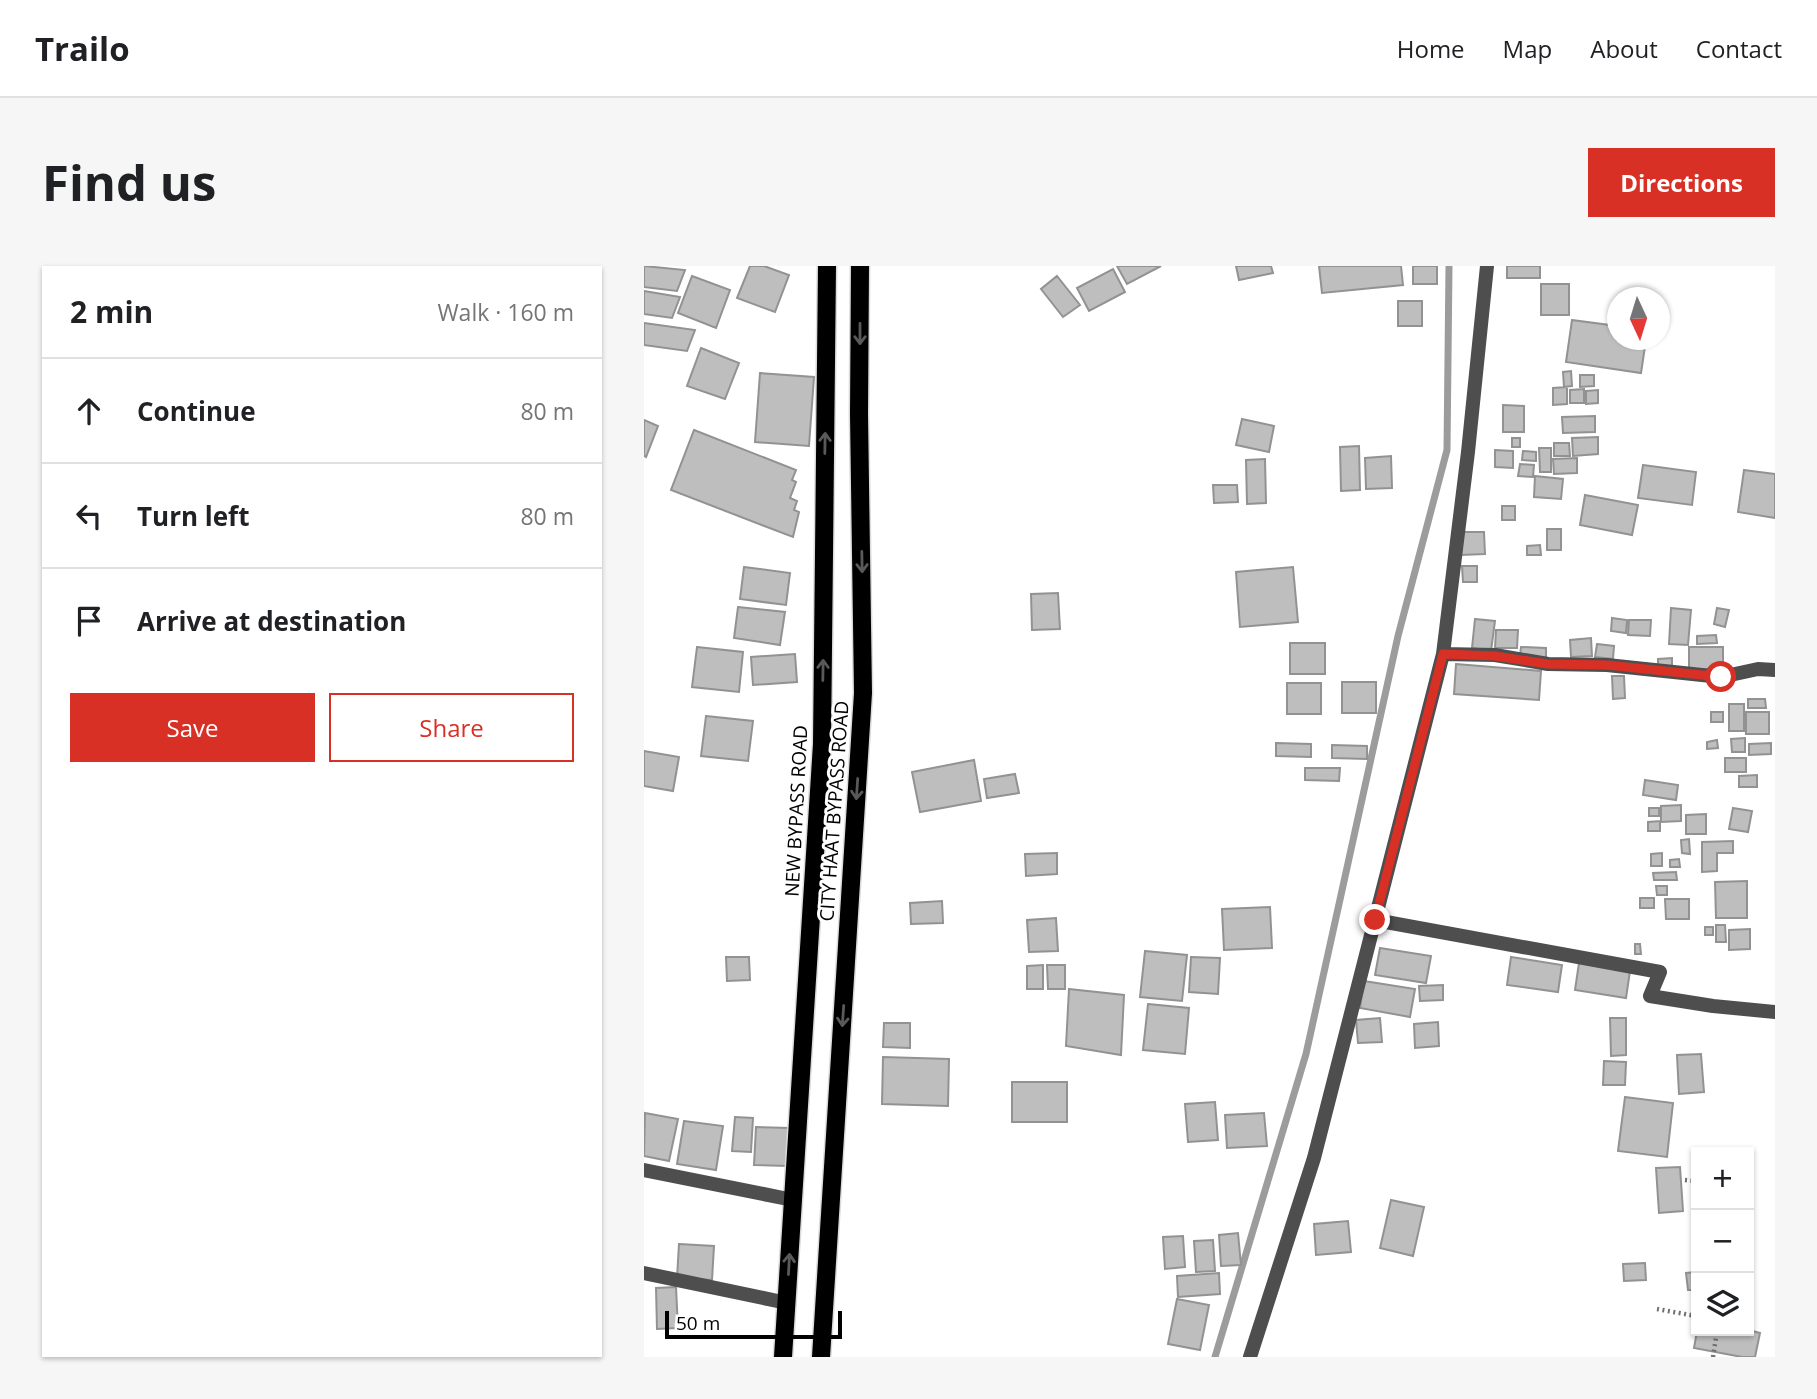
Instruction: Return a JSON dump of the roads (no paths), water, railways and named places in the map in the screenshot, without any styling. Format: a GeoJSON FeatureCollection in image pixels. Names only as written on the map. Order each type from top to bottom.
{"type":"FeatureCollection","features":[{"type":"Feature","properties":{"kind":"main road","name":"NEW BYPASS ROAD"},"geometry":{"type":"LineString","coordinates":[[783,1357],[822,744],[827,266]]}},
{"type":"Feature","properties":{"kind":"main road","name":"CITY HAAT BYPASS ROAD"},"geometry":{"type":"LineString","coordinates":[[821,1357],[863,693],[860,266]]}},
{"type":"Feature","properties":{"kind":"street"},"geometry":{"type":"LineString","coordinates":[[1250,1357],[1314,1158],[1443,654],[1487,266]]}},
{"type":"Feature","properties":{"kind":"street"},"geometry":{"type":"LineString","coordinates":[[1443,654],[1495,656],[1548,664],[1607,665],[1721,677],[1758,669],[1775,670]]}},
{"type":"Feature","properties":{"kind":"street"},"geometry":{"type":"LineString","coordinates":[[1375,920],[1660,972],[1650,996],[1775,1012]]}},
{"type":"Feature","properties":{"kind":"street"},"geometry":{"type":"LineString","coordinates":[[644,1170],[793,1200]]}},
{"type":"Feature","properties":{"kind":"street"},"geometry":{"type":"LineString","coordinates":[[644,1273],[787,1303]]}},
{"type":"Feature","properties":{"kind":"waterway"},"geometry":{"type":"LineString","coordinates":[[1215,1357],[1306,1054],[1398,636],[1447,450],[1449,266]]}}]}
